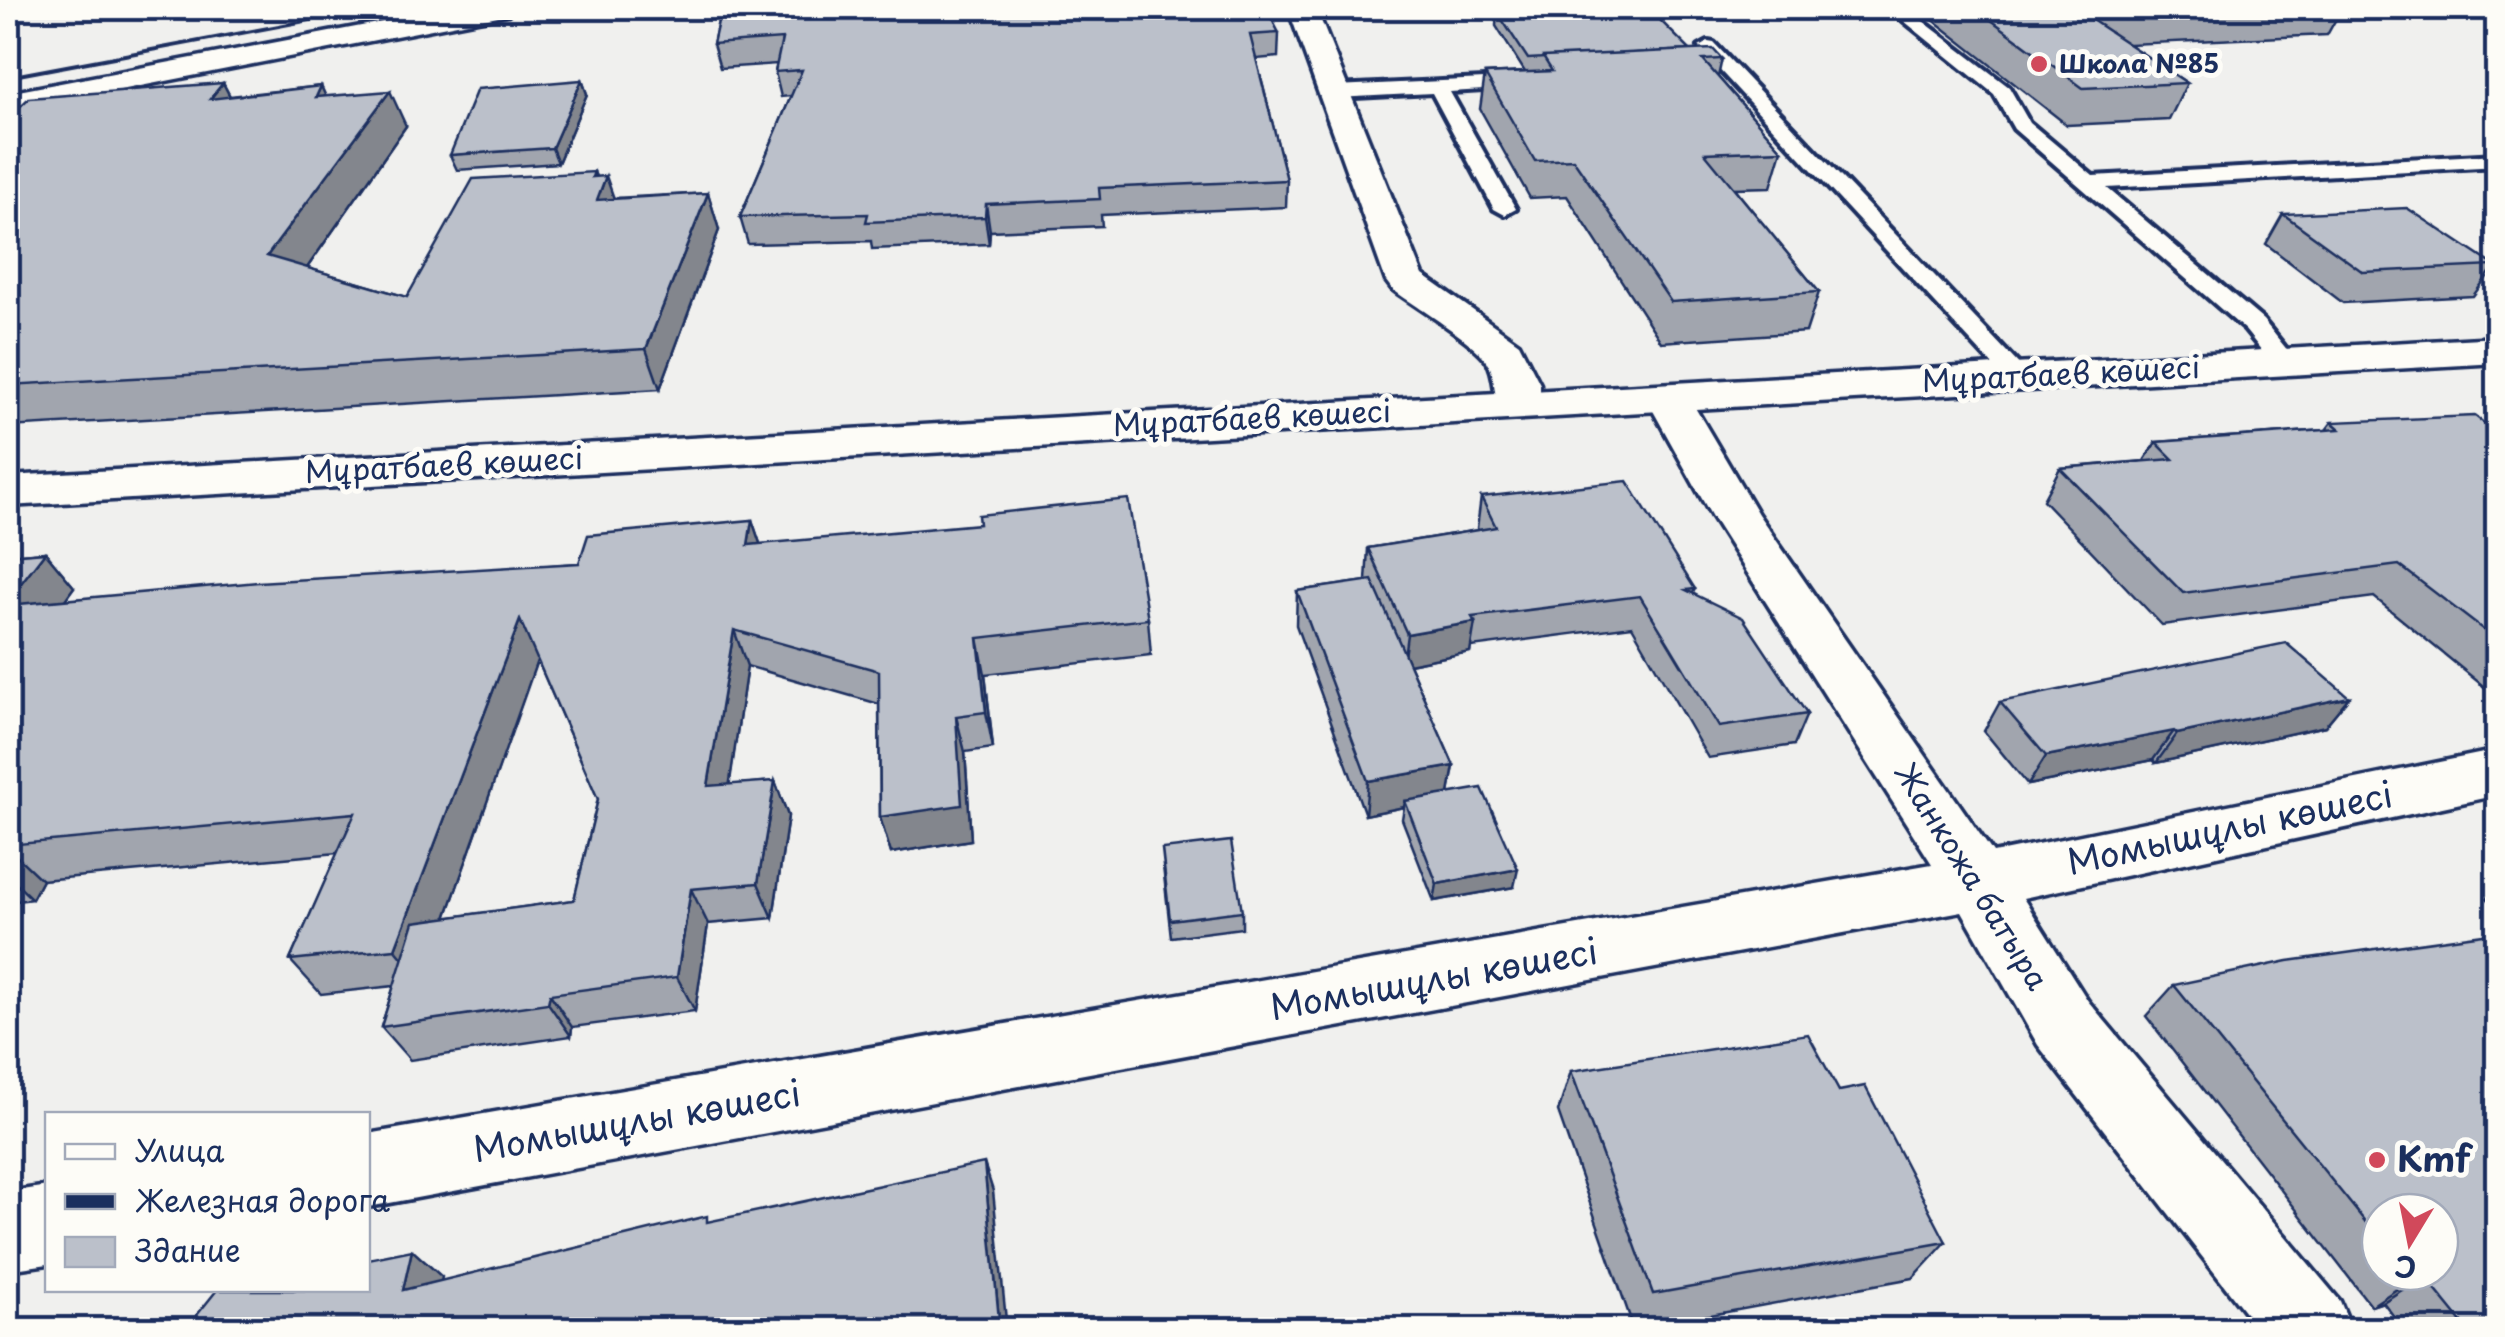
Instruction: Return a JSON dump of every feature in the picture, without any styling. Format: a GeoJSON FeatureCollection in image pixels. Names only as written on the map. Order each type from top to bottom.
{"type":"FeatureCollection","features":[{"type":"Feature","properties":{"kind":"street"},"geometry":{"type":"LineString","coordinates":[[8,103],[498,8]]}},
{"type":"Feature","properties":{"kind":"street"},"geometry":{"type":"LineString","coordinates":[[1302,8],[1406,281],[1504,352],[1518,384],[1518,404]]}},
{"type":"Feature","properties":{"kind":"street","name":"Мұратбаев көшесі"},"geometry":{"type":"LineString","coordinates":[[8,491],[2498,350]]}},
{"type":"Feature","properties":{"kind":"street","name":"Жанкожа батыра"},"geometry":{"type":"LineString","coordinates":[[1668,398],[1736,518],[1978,882],[2063,1023],[2310,1330]]}},
{"type":"Feature","properties":{"kind":"street","name":"Момышұлы көшесі"},"geometry":{"type":"LineString","coordinates":[[370,1171],[1978,882],[2498,772]]}},
{"type":"Feature","properties":{"kind":"street"},"geometry":{"type":"LineString","coordinates":[[8,1231],[45,1225]]}},
{"type":"Feature","properties":{"kind":"lane"},"geometry":{"type":"LineString","coordinates":[[1896,8],[2002,91],[2021,125],[2254,325],[2284,362]]}},
{"type":"Feature","properties":{"kind":"lane"},"geometry":{"type":"LineString","coordinates":[[1708,47],[2018,378]]}},
{"type":"Feature","properties":{"kind":"lane"},"geometry":{"type":"LineString","coordinates":[[1704,74],[1731,73]]}},
{"type":"Feature","properties":{"kind":"lane"},"geometry":{"type":"LineString","coordinates":[[1336,92],[1549,82]]}},
{"type":"Feature","properties":{"kind":"lane"},"geometry":{"type":"LineString","coordinates":[[1438,87],[1506,208]]}},
{"type":"Feature","properties":{"kind":"lane"},"geometry":{"type":"LineString","coordinates":[[2086,183],[2498,160]]}},
{"type":"Feature","properties":{"kind":"building"},"geometry":{"type":"Polygon","coordinates":[[[721,8],[1266,8],[1279,33],[1250,35],[1287,180],[1099,188],[1100,199],[986,204],[985,217],[866,222],[868,214],[740,217],[802,70],[775,72],[782,39],[713,44],[721,8]]]}},
{"type":"Feature","properties":{"kind":"building"},"geometry":{"type":"Polygon","coordinates":[[[1648,8],[1690,50],[1528,59],[1497,12],[1648,8]]]}},
{"type":"Feature","properties":{"kind":"building"},"geometry":{"type":"Polygon","coordinates":[[[1975,8],[2173,8],[2080,12],[2187,83],[2083,88],[1975,8]]]}},
{"type":"Feature","properties":{"kind":"building"},"geometry":{"type":"Polygon","coordinates":[[[1713,49],[1722,59],[1703,60],[1782,150],[1705,153],[1819,292],[1671,302],[1573,159],[1535,161],[1485,74],[1552,71],[1543,57],[1713,49]]]}},
{"type":"Feature","properties":{"kind":"building"},"geometry":{"type":"Polygon","coordinates":[[[582,80],[552,148],[450,155],[477,89],[582,80]]]}},
{"type":"Feature","properties":{"kind":"building"},"geometry":{"type":"Polygon","coordinates":[[[223,83],[210,99],[321,86],[316,97],[390,91],[267,256],[407,297],[473,179],[594,172],[592,177],[606,176],[597,200],[708,193],[646,349],[8,385],[8,118],[29,98],[223,83]]]}},
{"type":"Feature","properties":{"kind":"building"},"geometry":{"type":"Polygon","coordinates":[[[2407,208],[2495,266],[2363,272],[2283,214],[2407,208]]]}},
{"type":"Feature","properties":{"kind":"building"},"geometry":{"type":"Polygon","coordinates":[[[2475,416],[2498,434],[2498,641],[2399,565],[2183,593],[2060,468],[2173,459],[2156,442],[2340,429],[2332,422],[2475,416]]]}},
{"type":"Feature","properties":{"kind":"building"},"geometry":{"type":"Polygon","coordinates":[[[1627,481],[1695,589],[1686,590],[1743,618],[1807,714],[1719,727],[1640,596],[1472,617],[1475,622],[1407,634],[1368,548],[1496,527],[1481,497],[1627,481]]]}},
{"type":"Feature","properties":{"kind":"building"},"geometry":{"type":"Polygon","coordinates":[[[1128,499],[1148,619],[978,638],[986,712],[956,716],[962,805],[880,817],[879,671],[734,630],[708,786],[775,781],[758,883],[691,889],[677,977],[550,994],[548,1003],[381,1027],[414,922],[574,900],[598,799],[520,620],[395,949],[290,960],[355,813],[8,845],[8,605],[258,582],[579,563],[588,535],[752,520],[748,545],[979,524],[978,515],[1128,499]]]}},
{"type":"Feature","properties":{"kind":"building"},"geometry":{"type":"Polygon","coordinates":[[[45,552],[8,600],[8,555],[45,552]]]}},
{"type":"Feature","properties":{"kind":"building"},"geometry":{"type":"Polygon","coordinates":[[[1372,580],[1454,766],[1368,781],[1297,591],[1372,580]]]}},
{"type":"Feature","properties":{"kind":"building"},"geometry":{"type":"Polygon","coordinates":[[[2286,643],[2349,697],[2177,734],[2174,731],[2046,756],[2000,702],[2286,643]]]}},
{"type":"Feature","properties":{"kind":"building"},"geometry":{"type":"Polygon","coordinates":[[[1482,788],[1518,869],[1437,884],[1405,801],[1482,788]]]}},
{"type":"Feature","properties":{"kind":"building"},"geometry":{"type":"Polygon","coordinates":[[[1231,841],[1242,911],[1170,920],[1162,849],[1231,841]]]}},
{"type":"Feature","properties":{"kind":"building"},"geometry":{"type":"Polygon","coordinates":[[[2498,932],[2498,1256],[2488,1258],[2498,1270],[2498,1330],[2468,1330],[2437,1292],[2460,1292],[2460,1192],[2360,1192],[2360,1215],[2174,985],[2288,961],[2498,932]]]}},
{"type":"Feature","properties":{"kind":"building"},"geometry":{"type":"Polygon","coordinates":[[[1808,1034],[1839,1091],[1865,1086],[1946,1242],[1653,1294],[1571,1071],[1808,1034]]]}},
{"type":"Feature","properties":{"kind":"building"},"geometry":{"type":"Polygon","coordinates":[[[984,1163],[1000,1330],[185,1330],[215,1292],[370,1292],[370,1259],[412,1250],[403,1290],[707,1216],[707,1222],[984,1163]]]}},
{"type":"Feature","properties":{"kind":"railway"},"geometry":{"type":"LineString","coordinates":[[8,77],[374,8]]}},
{"type":"Feature","properties":{"kind":"place","name":"Школа №85"},"geometry":{"type":"Point","coordinates":[2039,64]}},
{"type":"Feature","properties":{"kind":"place","name":"Kmf"},"geometry":{"type":"Point","coordinates":[2377,1160]}}]}
